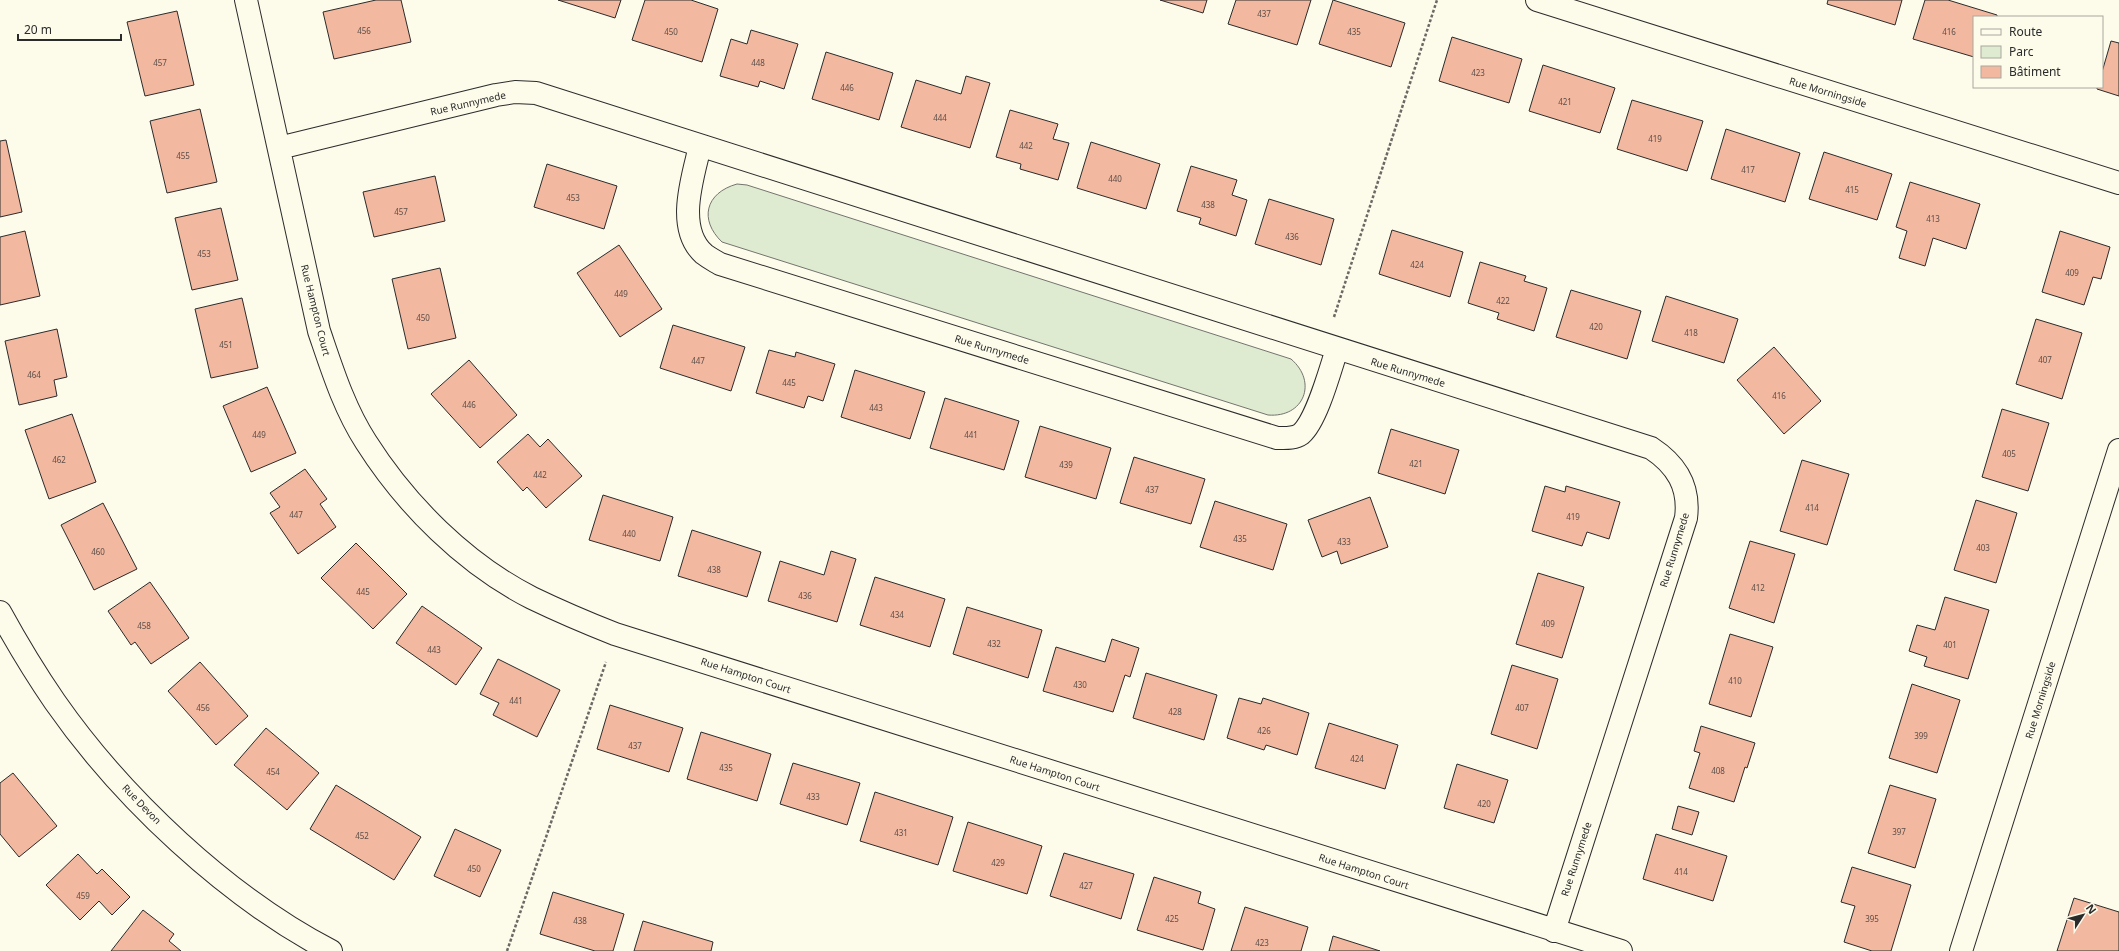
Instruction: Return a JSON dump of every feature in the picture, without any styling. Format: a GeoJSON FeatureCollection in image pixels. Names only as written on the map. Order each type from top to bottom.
{"type":"FeatureCollection","features":[{"type":"Feature","properties":{"kind":"street","name":"Rue Hampton Court"},"geometry":{"type":"LineString","coordinates":[[246,0],[319,331],[333,373],[365,442],[387,473],[419,511],[458,547],[493,574],[531,597],[615,634],[1621,951]]}},
{"type":"Feature","properties":{"kind":"street","name":"Rue Morningside"},"geometry":{"type":"LineString","coordinates":[[1537,0],[2119,183]]}},
{"type":"Feature","properties":{"kind":"street","name":"Rue Runnymede"},"geometry":{"type":"LineString","coordinates":[[279,148],[496,95],[515,92],[536,94],[1651,448],[1665,457],[1676,471],[1684,486],[1688,503],[1686,518],[1554,931]]}},
{"type":"Feature","properties":{"kind":"street","name":"Rue Runnymede"},"geometry":{"type":"LineString","coordinates":[[700,146],[692,182],[688,216],[693,238],[703,253],[720,264],[1277,438],[1289,439],[1300,435],[1308,426],[1327,381],[1337,349]]}},
{"type":"Feature","properties":{"kind":"street","name":"Rue Morningside"},"geometry":{"type":"LineString","coordinates":[[1961,951],[2119,450]]}},
{"type":"Feature","properties":{"kind":"street","name":"Rue Devon"},"geometry":{"type":"LineString","coordinates":[[0,612],[26,658],[56,703],[96,755],[151,815],[212,870],[268,913],[331,951]]}},
{"type":"Feature","properties":{"kind":"path"},"geometry":{"type":"LineString","coordinates":[[1334,319],[1437,0]]}},
{"type":"Feature","properties":{"kind":"path"},"geometry":{"type":"LineString","coordinates":[[507,951],[615,634]]}},
{"type":"Feature","properties":{"kind":"green space"},"geometry":{"type":"Polygon","coordinates":[[[737,184],[747,185],[1291,359],[1299,368],[1304,378],[1305,388],[1303,397],[1298,405],[1291,411],[1268,415],[722,242],[710,225],[708,216],[709,208],[712,201],[718,194],[726,188],[737,184]]]}},
{"type":"Feature","properties":{"kind":"building"},"geometry":{"type":"Polygon","coordinates":[[[376,0],[401,0],[411,42],[334,59],[323,12],[376,0]]]}},
{"type":"Feature","properties":{"kind":"building"},"geometry":{"type":"Polygon","coordinates":[[[558,0],[621,0],[615,18],[558,0]]]}},
{"type":"Feature","properties":{"kind":"building"},"geometry":{"type":"Polygon","coordinates":[[[645,0],[691,0],[718,9],[702,62],[632,40],[645,0]]]}},
{"type":"Feature","properties":{"kind":"building"},"geometry":{"type":"Polygon","coordinates":[[[1160,0],[1207,0],[1203,13],[1160,0]]]}},
{"type":"Feature","properties":{"kind":"building"},"geometry":{"type":"Polygon","coordinates":[[[1236,0],[1311,0],[1297,45],[1228,24],[1236,0]]]}},
{"type":"Feature","properties":{"kind":"building"},"geometry":{"type":"Polygon","coordinates":[[[1333,0],[1405,23],[1391,67],[1319,44],[1333,0]]]}},
{"type":"Feature","properties":{"kind":"building"},"geometry":{"type":"Polygon","coordinates":[[[1828,0],[1902,0],[1895,25],[1827,4],[1828,0]]]}},
{"type":"Feature","properties":{"kind":"building"},"geometry":{"type":"Polygon","coordinates":[[[1925,0],[1948,0],[1997,15],[1973,16],[1973,57],[1913,39],[1925,0]]]}},
{"type":"Feature","properties":{"kind":"building"},"geometry":{"type":"Polygon","coordinates":[[[177,11],[194,85],[145,96],[127,22],[177,11]]]}},
{"type":"Feature","properties":{"kind":"building"},"geometry":{"type":"Polygon","coordinates":[[[751,30],[798,44],[784,89],[760,81],[758,87],[720,76],[731,39],[747,44],[751,30]]]}},
{"type":"Feature","properties":{"kind":"building"},"geometry":{"type":"Polygon","coordinates":[[[1452,37],[1522,59],[1509,103],[1439,81],[1452,37]]]}},
{"type":"Feature","properties":{"kind":"building"},"geometry":{"type":"Polygon","coordinates":[[[2111,41],[2119,43],[2119,96],[2097,89],[2103,88],[2103,69],[2111,41]]]}},
{"type":"Feature","properties":{"kind":"building"},"geometry":{"type":"Polygon","coordinates":[[[826,52],[893,73],[879,120],[812,99],[826,52]]]}},
{"type":"Feature","properties":{"kind":"building"},"geometry":{"type":"Polygon","coordinates":[[[1543,65],[1615,88],[1600,133],[1529,111],[1543,65]]]}},
{"type":"Feature","properties":{"kind":"building"},"geometry":{"type":"Polygon","coordinates":[[[966,76],[990,83],[970,148],[901,127],[916,80],[961,94],[966,76]]]}},
{"type":"Feature","properties":{"kind":"building"},"geometry":{"type":"Polygon","coordinates":[[[1632,100],[1703,121],[1687,171],[1617,149],[1632,100]]]}},
{"type":"Feature","properties":{"kind":"building"},"geometry":{"type":"Polygon","coordinates":[[[200,109],[217,182],[167,193],[150,121],[200,109]]]}},
{"type":"Feature","properties":{"kind":"building"},"geometry":{"type":"Polygon","coordinates":[[[1010,110],[1058,124],[1053,139],[1069,143],[1058,180],[1020,169],[1021,164],[996,157],[1010,110]]]}},
{"type":"Feature","properties":{"kind":"building"},"geometry":{"type":"Polygon","coordinates":[[[1726,129],[1800,153],[1785,202],[1711,179],[1726,129]]]}},
{"type":"Feature","properties":{"kind":"building"},"geometry":{"type":"Polygon","coordinates":[[[6,140],[22,212],[0,217],[0,141],[6,140]]]}},
{"type":"Feature","properties":{"kind":"building"},"geometry":{"type":"Polygon","coordinates":[[[1091,142],[1160,164],[1146,209],[1077,188],[1091,142]]]}},
{"type":"Feature","properties":{"kind":"building"},"geometry":{"type":"Polygon","coordinates":[[[1824,152],[1892,174],[1877,220],[1809,199],[1824,152]]]}},
{"type":"Feature","properties":{"kind":"building"},"geometry":{"type":"Polygon","coordinates":[[[547,164],[617,186],[604,229],[534,207],[547,164]]]}},
{"type":"Feature","properties":{"kind":"building"},"geometry":{"type":"Polygon","coordinates":[[[1191,166],[1237,180],[1232,195],[1247,200],[1236,236],[1199,224],[1201,218],[1177,211],[1191,166]]]}},
{"type":"Feature","properties":{"kind":"building"},"geometry":{"type":"Polygon","coordinates":[[[435,176],[445,221],[374,237],[363,192],[435,176]]]}},
{"type":"Feature","properties":{"kind":"building"},"geometry":{"type":"Polygon","coordinates":[[[1910,182],[1980,204],[1966,249],[1933,238],[1925,266],[1899,258],[1907,231],[1896,227],[1910,182]]]}},
{"type":"Feature","properties":{"kind":"building"},"geometry":{"type":"Polygon","coordinates":[[[1269,199],[1334,219],[1321,265],[1255,244],[1269,199]]]}},
{"type":"Feature","properties":{"kind":"building"},"geometry":{"type":"Polygon","coordinates":[[[221,208],[238,280],[192,290],[175,218],[221,208]]]}},
{"type":"Feature","properties":{"kind":"building"},"geometry":{"type":"Polygon","coordinates":[[[1392,230],[1463,252],[1450,297],[1379,274],[1392,230]]]}},
{"type":"Feature","properties":{"kind":"building"},"geometry":{"type":"Polygon","coordinates":[[[25,231],[40,296],[0,305],[0,237],[25,231]]]}},
{"type":"Feature","properties":{"kind":"building"},"geometry":{"type":"Polygon","coordinates":[[[2060,231],[2110,247],[2101,279],[2093,277],[2084,305],[2042,292],[2060,231]]]}},
{"type":"Feature","properties":{"kind":"building"},"geometry":{"type":"Polygon","coordinates":[[[619,245],[662,309],[620,337],[577,273],[619,245]]]}},
{"type":"Feature","properties":{"kind":"building"},"geometry":{"type":"Polygon","coordinates":[[[1480,262],[1526,276],[1524,281],[1547,288],[1534,331],[1497,319],[1499,313],[1468,303],[1480,262]]]}},
{"type":"Feature","properties":{"kind":"building"},"geometry":{"type":"Polygon","coordinates":[[[440,268],[456,338],[408,349],[392,279],[440,268]]]}},
{"type":"Feature","properties":{"kind":"building"},"geometry":{"type":"Polygon","coordinates":[[[1571,290],[1641,311],[1627,359],[1556,337],[1571,290]]]}},
{"type":"Feature","properties":{"kind":"building"},"geometry":{"type":"Polygon","coordinates":[[[1666,296],[1738,319],[1724,363],[1652,341],[1666,296]]]}},
{"type":"Feature","properties":{"kind":"building"},"geometry":{"type":"Polygon","coordinates":[[[242,298],[258,368],[211,378],[195,309],[242,298]]]}},
{"type":"Feature","properties":{"kind":"building"},"geometry":{"type":"Polygon","coordinates":[[[2036,319],[2082,333],[2062,399],[2016,384],[2036,319]]]}},
{"type":"Feature","properties":{"kind":"building"},"geometry":{"type":"Polygon","coordinates":[[[673,325],[745,347],[731,391],[660,368],[673,325]]]}},
{"type":"Feature","properties":{"kind":"building"},"geometry":{"type":"Polygon","coordinates":[[[57,329],[67,377],[54,380],[57,396],[19,405],[5,341],[57,329]]]}},
{"type":"Feature","properties":{"kind":"building"},"geometry":{"type":"Polygon","coordinates":[[[1774,347],[1821,401],[1784,434],[1737,380],[1774,347]]]}},
{"type":"Feature","properties":{"kind":"building"},"geometry":{"type":"Polygon","coordinates":[[[769,350],[795,357],[796,352],[835,364],[823,401],[808,396],[804,408],[756,393],[769,350]]]}},
{"type":"Feature","properties":{"kind":"building"},"geometry":{"type":"Polygon","coordinates":[[[469,360],[517,415],[480,448],[431,394],[469,360]]]}},
{"type":"Feature","properties":{"kind":"building"},"geometry":{"type":"Polygon","coordinates":[[[855,370],[925,392],[910,439],[841,417],[855,370]]]}},
{"type":"Feature","properties":{"kind":"building"},"geometry":{"type":"Polygon","coordinates":[[[267,387],[296,453],[251,472],[223,406],[267,387]]]}},
{"type":"Feature","properties":{"kind":"building"},"geometry":{"type":"Polygon","coordinates":[[[945,398],[1019,421],[1004,470],[930,448],[945,398]]]}},
{"type":"Feature","properties":{"kind":"building"},"geometry":{"type":"Polygon","coordinates":[[[2002,409],[2049,423],[2028,491],[1982,477],[2002,409]]]}},
{"type":"Feature","properties":{"kind":"building"},"geometry":{"type":"Polygon","coordinates":[[[72,414],[96,482],[49,499],[25,430],[72,414]]]}},
{"type":"Feature","properties":{"kind":"building"},"geometry":{"type":"Polygon","coordinates":[[[1040,426],[1111,448],[1096,499],[1025,477],[1040,426]]]}},
{"type":"Feature","properties":{"kind":"building"},"geometry":{"type":"Polygon","coordinates":[[[1391,429],[1459,450],[1445,494],[1378,473],[1391,429]]]}},
{"type":"Feature","properties":{"kind":"building"},"geometry":{"type":"Polygon","coordinates":[[[528,434],[540,447],[548,439],[582,476],[546,508],[527,487],[523,491],[497,462],[528,434]]]}},
{"type":"Feature","properties":{"kind":"building"},"geometry":{"type":"Polygon","coordinates":[[[1134,457],[1205,479],[1191,524],[1120,503],[1134,457]]]}},
{"type":"Feature","properties":{"kind":"building"},"geometry":{"type":"Polygon","coordinates":[[[1802,460],[1849,474],[1827,545],[1780,531],[1802,460]]]}},
{"type":"Feature","properties":{"kind":"building"},"geometry":{"type":"Polygon","coordinates":[[[305,469],[327,499],[320,504],[336,527],[298,554],[270,513],[280,507],[270,493],[305,469]]]}},
{"type":"Feature","properties":{"kind":"building"},"geometry":{"type":"Polygon","coordinates":[[[1545,486],[1565,492],[1566,486],[1620,502],[1609,539],[1587,532],[1582,546],[1532,531],[1545,486]]]}},
{"type":"Feature","properties":{"kind":"building"},"geometry":{"type":"Polygon","coordinates":[[[603,495],[673,517],[660,561],[589,540],[603,495]]]}},
{"type":"Feature","properties":{"kind":"building"},"geometry":{"type":"Polygon","coordinates":[[[1370,497],[1388,547],[1341,564],[1337,551],[1322,557],[1308,520],[1370,497]]]}},
{"type":"Feature","properties":{"kind":"building"},"geometry":{"type":"Polygon","coordinates":[[[1976,500],[2017,513],[1996,583],[1954,570],[1976,500]]]}},
{"type":"Feature","properties":{"kind":"building"},"geometry":{"type":"Polygon","coordinates":[[[1215,501],[1287,524],[1273,570],[1200,547],[1215,501]]]}},
{"type":"Feature","properties":{"kind":"building"},"geometry":{"type":"Polygon","coordinates":[[[103,503],[137,569],[94,590],[61,525],[103,503]]]}},
{"type":"Feature","properties":{"kind":"building"},"geometry":{"type":"Polygon","coordinates":[[[692,530],[761,552],[747,597],[678,576],[692,530]]]}},
{"type":"Feature","properties":{"kind":"building"},"geometry":{"type":"Polygon","coordinates":[[[1750,541],[1795,554],[1774,623],[1729,608],[1750,541]]]}},
{"type":"Feature","properties":{"kind":"building"},"geometry":{"type":"Polygon","coordinates":[[[356,543],[407,594],[373,629],[321,578],[356,543]]]}},
{"type":"Feature","properties":{"kind":"building"},"geometry":{"type":"Polygon","coordinates":[[[831,551],[856,559],[837,622],[768,601],[780,561],[824,575],[831,551]]]}},
{"type":"Feature","properties":{"kind":"building"},"geometry":{"type":"Polygon","coordinates":[[[1538,573],[1584,587],[1562,658],[1516,644],[1538,573]]]}},
{"type":"Feature","properties":{"kind":"building"},"geometry":{"type":"Polygon","coordinates":[[[875,577],[945,599],[930,647],[860,625],[875,577]]]}},
{"type":"Feature","properties":{"kind":"building"},"geometry":{"type":"Polygon","coordinates":[[[150,582],[189,638],[151,664],[135,642],[131,645],[108,611],[150,582]]]}},
{"type":"Feature","properties":{"kind":"building"},"geometry":{"type":"Polygon","coordinates":[[[1945,597],[1989,610],[1968,679],[1924,666],[1927,657],[1909,651],[1917,625],[1935,630],[1945,597]]]}},
{"type":"Feature","properties":{"kind":"building"},"geometry":{"type":"Polygon","coordinates":[[[422,606],[482,648],[456,685],[396,643],[422,606]]]}},
{"type":"Feature","properties":{"kind":"building"},"geometry":{"type":"Polygon","coordinates":[[[967,607],[1042,630],[1028,678],[953,654],[967,607]]]}},
{"type":"Feature","properties":{"kind":"building"},"geometry":{"type":"Polygon","coordinates":[[[1730,634],[1773,647],[1751,717],[1709,704],[1730,634]]]}},
{"type":"Feature","properties":{"kind":"building"},"geometry":{"type":"Polygon","coordinates":[[[1112,639],[1139,648],[1130,677],[1125,675],[1113,712],[1043,691],[1056,647],[1105,662],[1112,639]]]}},
{"type":"Feature","properties":{"kind":"building"},"geometry":{"type":"Polygon","coordinates":[[[498,659],[560,690],[537,737],[493,715],[499,703],[480,694],[498,659]]]}},
{"type":"Feature","properties":{"kind":"building"},"geometry":{"type":"Polygon","coordinates":[[[200,662],[248,716],[216,745],[168,691],[200,662]]]}},
{"type":"Feature","properties":{"kind":"building"},"geometry":{"type":"Polygon","coordinates":[[[1512,665],[1558,679],[1537,749],[1491,734],[1512,665]]]}},
{"type":"Feature","properties":{"kind":"building"},"geometry":{"type":"Polygon","coordinates":[[[1146,673],[1217,695],[1204,740],[1133,718],[1146,673]]]}},
{"type":"Feature","properties":{"kind":"building"},"geometry":{"type":"Polygon","coordinates":[[[1912,684],[1960,700],[1937,773],[1889,758],[1912,684]]]}},
{"type":"Feature","properties":{"kind":"building"},"geometry":{"type":"Polygon","coordinates":[[[1239,698],[1261,704],[1263,698],[1309,713],[1297,755],[1266,745],[1264,750],[1227,738],[1239,698]]]}},
{"type":"Feature","properties":{"kind":"building"},"geometry":{"type":"Polygon","coordinates":[[[610,705],[683,728],[669,772],[597,749],[610,705]]]}},
{"type":"Feature","properties":{"kind":"building"},"geometry":{"type":"Polygon","coordinates":[[[1329,723],[1398,745],[1385,789],[1315,768],[1329,723]]]}},
{"type":"Feature","properties":{"kind":"building"},"geometry":{"type":"Polygon","coordinates":[[[1701,726],[1755,743],[1747,768],[1745,767],[1734,802],[1689,788],[1700,753],[1694,751],[1701,726]]]}},
{"type":"Feature","properties":{"kind":"building"},"geometry":{"type":"Polygon","coordinates":[[[266,728],[319,773],[287,810],[234,765],[266,728]]]}},
{"type":"Feature","properties":{"kind":"building"},"geometry":{"type":"Polygon","coordinates":[[[701,732],[771,754],[757,801],[687,779],[701,732]]]}},
{"type":"Feature","properties":{"kind":"building"},"geometry":{"type":"Polygon","coordinates":[[[793,763],[860,783],[847,825],[780,804],[793,763]]]}},
{"type":"Feature","properties":{"kind":"building"},"geometry":{"type":"Polygon","coordinates":[[[1457,764],[1508,780],[1494,823],[1444,808],[1457,764]]]}},
{"type":"Feature","properties":{"kind":"building"},"geometry":{"type":"Polygon","coordinates":[[[13,773],[57,826],[19,857],[0,834],[0,783],[13,773]]]}},
{"type":"Feature","properties":{"kind":"building"},"geometry":{"type":"Polygon","coordinates":[[[336,785],[421,837],[394,880],[310,829],[336,785]]]}},
{"type":"Feature","properties":{"kind":"building"},"geometry":{"type":"Polygon","coordinates":[[[1890,785],[1936,799],[1915,868],[1868,853],[1890,785]]]}},
{"type":"Feature","properties":{"kind":"building"},"geometry":{"type":"Polygon","coordinates":[[[875,792],[953,817],[938,865],[860,841],[875,792]]]}},
{"type":"Feature","properties":{"kind":"building"},"geometry":{"type":"Polygon","coordinates":[[[1678,806],[1699,812],[1692,835],[1672,829],[1678,806]]]}},
{"type":"Feature","properties":{"kind":"building"},"geometry":{"type":"Polygon","coordinates":[[[968,822],[1042,846],[1027,894],[953,871],[968,822]]]}},
{"type":"Feature","properties":{"kind":"building"},"geometry":{"type":"Polygon","coordinates":[[[455,829],[501,850],[480,897],[434,876],[455,829]]]}},
{"type":"Feature","properties":{"kind":"building"},"geometry":{"type":"Polygon","coordinates":[[[1656,834],[1727,856],[1713,901],[1643,879],[1656,834]]]}},
{"type":"Feature","properties":{"kind":"building"},"geometry":{"type":"Polygon","coordinates":[[[1064,853],[1134,874],[1121,919],[1050,896],[1064,853]]]}},
{"type":"Feature","properties":{"kind":"building"},"geometry":{"type":"Polygon","coordinates":[[[78,854],[97,874],[102,869],[130,897],[112,915],[99,901],[80,920],[46,885],[78,854]]]}},
{"type":"Feature","properties":{"kind":"building"},"geometry":{"type":"Polygon","coordinates":[[[1852,867],[1911,885],[1891,951],[1872,951],[1844,942],[1855,906],[1841,902],[1852,867]]]}},
{"type":"Feature","properties":{"kind":"building"},"geometry":{"type":"Polygon","coordinates":[[[1154,877],[1201,892],[1198,903],[1215,909],[1203,950],[1137,930],[1154,877]]]}},
{"type":"Feature","properties":{"kind":"building"},"geometry":{"type":"Polygon","coordinates":[[[553,892],[624,914],[613,951],[595,951],[540,934],[553,892]]]}},
{"type":"Feature","properties":{"kind":"building"},"geometry":{"type":"Polygon","coordinates":[[[2074,898],[2119,912],[2119,951],[2057,951],[2074,898]]]}},
{"type":"Feature","properties":{"kind":"building"},"geometry":{"type":"Polygon","coordinates":[[[1245,907],[1308,927],[1301,951],[1231,951],[1245,907]]]}},
{"type":"Feature","properties":{"kind":"building"},"geometry":{"type":"Polygon","coordinates":[[[143,910],[174,934],[169,941],[181,951],[111,951],[143,910]]]}},
{"type":"Feature","properties":{"kind":"building"},"geometry":{"type":"Polygon","coordinates":[[[643,921],[713,942],[711,951],[634,951],[643,921]]]}},
{"type":"Feature","properties":{"kind":"building"},"geometry":{"type":"Polygon","coordinates":[[[1333,936],[1380,951],[1329,951],[1333,936]]]}}]}
